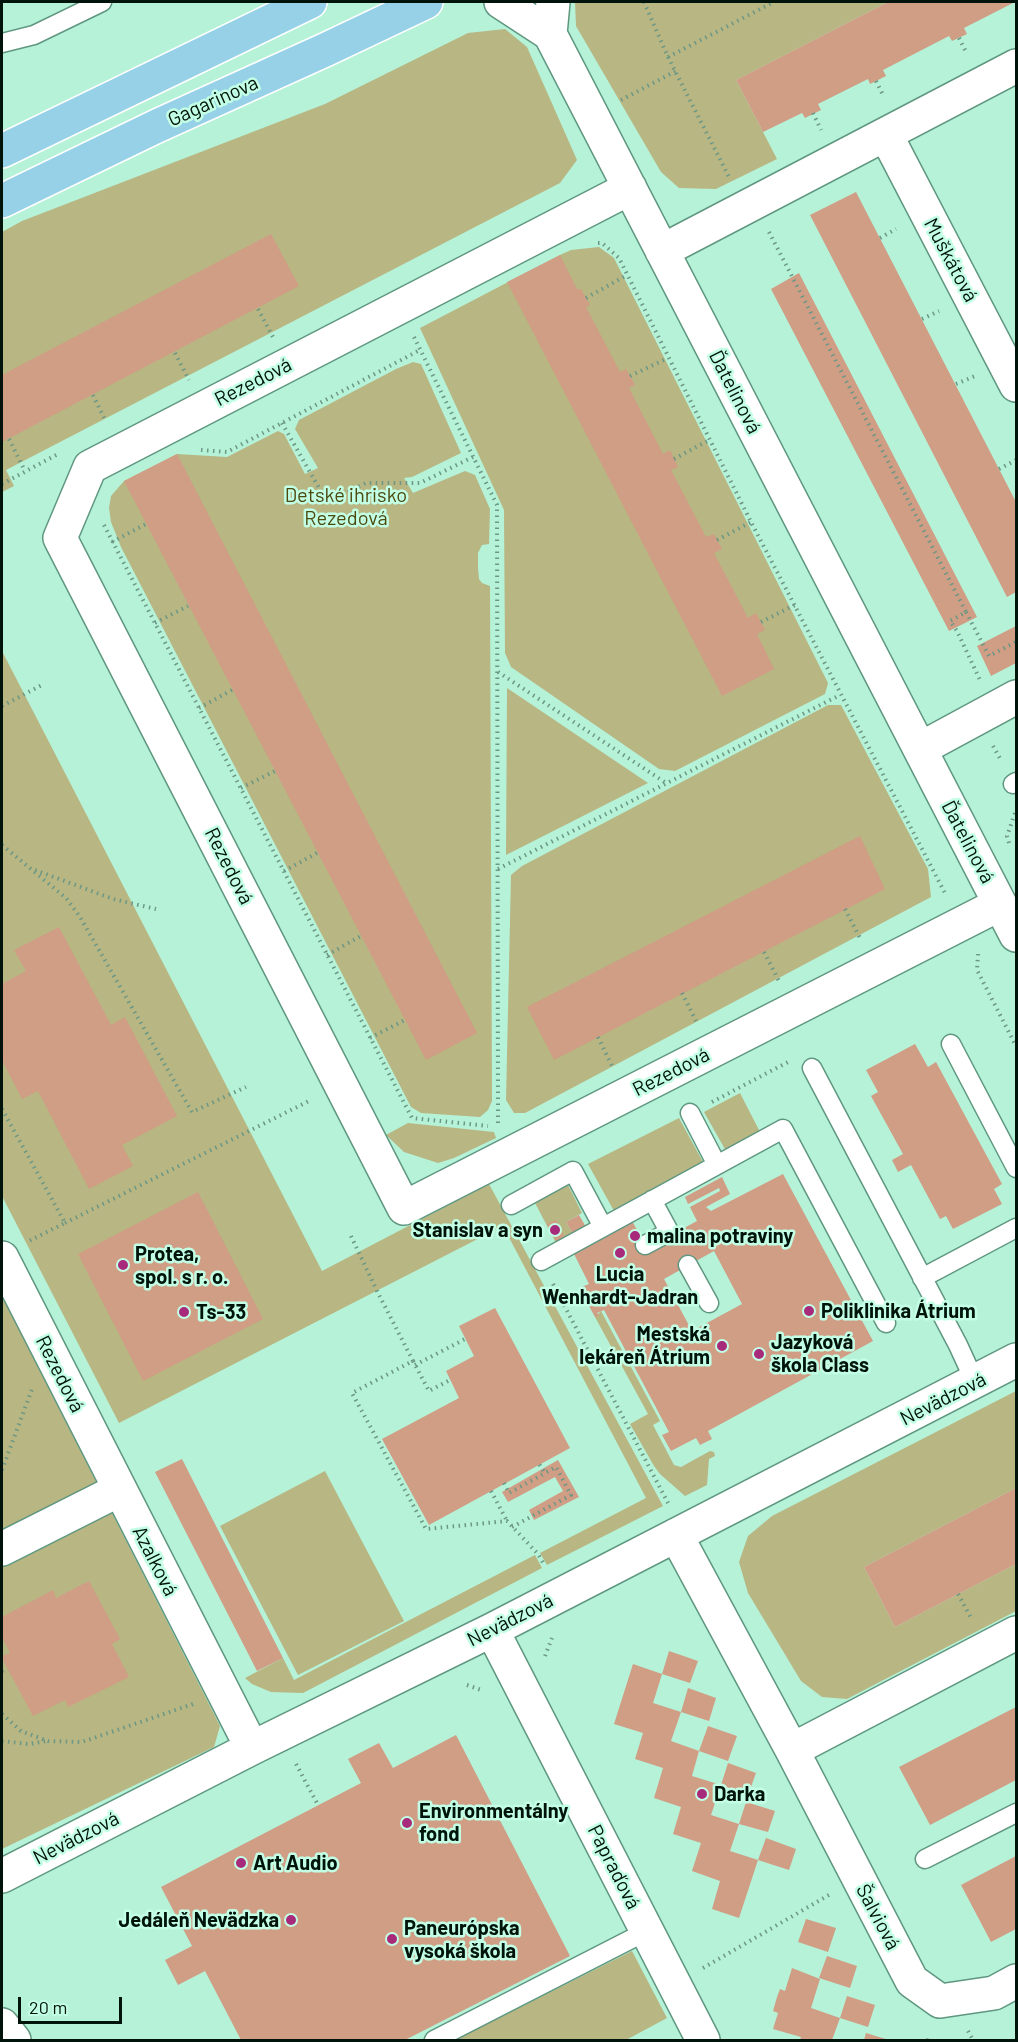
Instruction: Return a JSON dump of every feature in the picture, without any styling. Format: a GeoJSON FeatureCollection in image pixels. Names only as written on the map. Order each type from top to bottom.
{"type":"FeatureCollection","features":[{"type":"Feature","properties":{"kind":"main road"},"geometry":{"type":"LineString","coordinates":[[2,151],[309,2]]}},
{"type":"Feature","properties":{"kind":"main road","name":"Gagarinova"},"geometry":{"type":"LineString","coordinates":[[2,201],[157,126],[426,2]]}},
{"type":"Feature","properties":{"kind":"street","name":"Ďatelinová"},"geometry":{"type":"LineString","coordinates":[[501,2],[550,34],[1017,936]]}},
{"type":"Feature","properties":{"kind":"street"},"geometry":{"type":"LineString","coordinates":[[550,34],[554,2]]}},
{"type":"Feature","properties":{"kind":"street"},"geometry":{"type":"LineString","coordinates":[[662,251],[1017,66]]}},
{"type":"Feature","properties":{"kind":"street","name":"Muškátová"},"geometry":{"type":"LineString","coordinates":[[886,135],[1017,385]]}},
{"type":"Feature","properties":{"kind":"street","name":"Rezedová"},"geometry":{"type":"LineString","coordinates":[[630,188],[90,467],[60,538],[404,1208],[1000,904]]}},
{"type":"Feature","properties":{"kind":"street"},"geometry":{"type":"LineString","coordinates":[[920,750],[1017,697]]}},
{"type":"Feature","properties":{"kind":"street","name":"Rezedová"},"geometry":{"type":"LineString","coordinates":[[15,1250],[119,1490]]}},
{"type":"Feature","properties":{"kind":"street","name":"Nevädzová"},"geometry":{"type":"LineString","coordinates":[[2,1876],[252,1748],[492,1630],[674,1522],[975,1382],[1017,1360]]}},
{"type":"Feature","properties":{"kind":"street"},"geometry":{"type":"LineString","coordinates":[[2,1549],[119,1490]]}},
{"type":"Feature","properties":{"kind":"street","name":"Azalková"},"geometry":{"type":"LineString","coordinates":[[119,1490],[252,1748]]}},
{"type":"Feature","properties":{"kind":"street","name":"Šalviová"},"geometry":{"type":"LineString","coordinates":[[674,1522],[912,1981],[940,2001],[994,1993],[1017,1981]]}},
{"type":"Feature","properties":{"kind":"street","name":"Papraďová"},"geometry":{"type":"LineString","coordinates":[[492,1630],[703,2040]]}},
{"type":"Feature","properties":{"kind":"street"},"geometry":{"type":"LineString","coordinates":[[792,1750],[1017,1633]]}},
{"type":"Feature","properties":{"kind":"street"},"geometry":{"type":"LineString","coordinates":[[2,2025],[14,2040]]}},
{"type":"Feature","properties":{"kind":"lane"},"geometry":{"type":"LineString","coordinates":[[2,43],[34,35],[102,2]]}},
{"type":"Feature","properties":{"kind":"lane"},"geometry":{"type":"LineString","coordinates":[[951,1044],[1017,1168]]}},
{"type":"Feature","properties":{"kind":"lane"},"geometry":{"type":"LineString","coordinates":[[812,1068],[958,1345],[975,1382]]}},
{"type":"Feature","properties":{"kind":"lane"},"geometry":{"type":"LineString","coordinates":[[690,1113],[717,1165]]}},
{"type":"Feature","properties":{"kind":"lane"},"geometry":{"type":"LineString","coordinates":[[541,1261],[783,1129],[885,1323]]}},
{"type":"Feature","properties":{"kind":"lane"},"geometry":{"type":"LineString","coordinates":[[511,1205],[573,1171],[603,1227]]}},
{"type":"Feature","properties":{"kind":"lane"},"geometry":{"type":"LineString","coordinates":[[645,1245],[670,1233],[652,1200]]}},
{"type":"Feature","properties":{"kind":"lane"},"geometry":{"type":"LineString","coordinates":[[922,1278],[1017,1228]]}},
{"type":"Feature","properties":{"kind":"lane"},"geometry":{"type":"LineString","coordinates":[[688,1265],[709,1303]]}},
{"type":"Feature","properties":{"kind":"lane"},"geometry":{"type":"LineString","coordinates":[[925,1859],[1017,1813]]}},
{"type":"Feature","properties":{"kind":"lane"},"geometry":{"type":"LineString","coordinates":[[434,2040],[647,1931]]}},
{"type":"Feature","properties":{"kind":"path"},"geometry":{"type":"LineString","coordinates":[[644,2],[734,189]]}},
{"type":"Feature","properties":{"kind":"path"},"geometry":{"type":"LineString","coordinates":[[669,57],[774,2]]}},
{"type":"Feature","properties":{"kind":"path"},"geometry":{"type":"LineString","coordinates":[[614,104],[676,72]]}},
{"type":"Feature","properties":{"kind":"path"},"geometry":{"type":"LineString","coordinates":[[593,244],[602,243],[619,258],[751,522],[947,897]]}},
{"type":"Feature","properties":{"kind":"path"},"geometry":{"type":"LineString","coordinates":[[776,245],[988,656],[1017,642]]}},
{"type":"Feature","properties":{"kind":"path"},"geometry":{"type":"LineString","coordinates":[[586,298],[627,275]]}},
{"type":"Feature","properties":{"kind":"path"},"geometry":{"type":"LineString","coordinates":[[258,309],[276,343]]}},
{"type":"Feature","properties":{"kind":"path"},"geometry":{"type":"LineString","coordinates":[[102,521],[412,1118],[498,1127],[497,505],[413,334]]}},
{"type":"Feature","properties":{"kind":"path"},"geometry":{"type":"LineString","coordinates":[[195,450],[227,452],[420,350]]}},
{"type":"Feature","properties":{"kind":"path"},"geometry":{"type":"LineString","coordinates":[[175,353],[192,386]]}},
{"type":"Feature","properties":{"kind":"path"},"geometry":{"type":"LineString","coordinates":[[630,376],[668,358]]}},
{"type":"Feature","properties":{"kind":"path"},"geometry":{"type":"LineString","coordinates":[[93,395],[109,428]]}},
{"type":"Feature","properties":{"kind":"path"},"geometry":{"type":"LineString","coordinates":[[282,423],[327,502],[366,483],[420,483],[473,457]]}},
{"type":"Feature","properties":{"kind":"path"},"geometry":{"type":"LineString","coordinates":[[9,439],[25,471]]}},
{"type":"Feature","properties":{"kind":"path"},"geometry":{"type":"LineString","coordinates":[[674,459],[711,439]]}},
{"type":"Feature","properties":{"kind":"path"},"geometry":{"type":"LineString","coordinates":[[999,469],[1017,460]]}},
{"type":"Feature","properties":{"kind":"path"},"geometry":{"type":"LineString","coordinates":[[717,540],[751,522]]}},
{"type":"Feature","properties":{"kind":"path"},"geometry":{"type":"LineString","coordinates":[[112,542],[146,524]]}},
{"type":"Feature","properties":{"kind":"path"},"geometry":{"type":"LineString","coordinates":[[761,622],[795,605]]}},
{"type":"Feature","properties":{"kind":"path"},"geometry":{"type":"LineString","coordinates":[[155,623],[188,606]]}},
{"type":"Feature","properties":{"kind":"path"},"geometry":{"type":"LineString","coordinates":[[966,612],[950,621],[983,687]]}},
{"type":"Feature","properties":{"kind":"path"},"geometry":{"type":"LineString","coordinates":[[497,671],[666,783]]}},
{"type":"Feature","properties":{"kind":"path"},"geometry":{"type":"LineString","coordinates":[[2,706],[42,685]]}},
{"type":"Feature","properties":{"kind":"path"},"geometry":{"type":"LineString","coordinates":[[199,708],[232,690]]}},
{"type":"Feature","properties":{"kind":"path"},"geometry":{"type":"LineString","coordinates":[[498,869],[840,695]]}},
{"type":"Feature","properties":{"kind":"path"},"geometry":{"type":"LineString","coordinates":[[241,788],[275,771]]}},
{"type":"Feature","properties":{"kind":"path"},"geometry":{"type":"LineString","coordinates":[[1009,846],[1007,836],[1017,810]]}},
{"type":"Feature","properties":{"kind":"path"},"geometry":{"type":"LineString","coordinates":[[2,845],[66,898],[80,917],[192,1112],[246,1086]]}},
{"type":"Feature","properties":{"kind":"path"},"geometry":{"type":"LineString","coordinates":[[284,871],[317,853]]}},
{"type":"Feature","properties":{"kind":"path"},"geometry":{"type":"LineString","coordinates":[[32,869],[113,899],[156,909]]}},
{"type":"Feature","properties":{"kind":"path"},"geometry":{"type":"LineString","coordinates":[[845,909],[862,942]]}},
{"type":"Feature","properties":{"kind":"path"},"geometry":{"type":"LineString","coordinates":[[327,955],[361,936]]}},
{"type":"Feature","properties":{"kind":"path"},"geometry":{"type":"LineString","coordinates":[[978,948],[977,970],[1017,1046]]}},
{"type":"Feature","properties":{"kind":"path"},"geometry":{"type":"LineString","coordinates":[[764,952],[781,984]]}},
{"type":"Feature","properties":{"kind":"path"},"geometry":{"type":"LineString","coordinates":[[682,993],[699,1027]]}},
{"type":"Feature","properties":{"kind":"path"},"geometry":{"type":"LineString","coordinates":[[370,1038],[405,1020]]}},
{"type":"Feature","properties":{"kind":"path"},"geometry":{"type":"LineString","coordinates":[[598,1037],[615,1072]]}},
{"type":"Feature","properties":{"kind":"path"},"geometry":{"type":"LineString","coordinates":[[690,1113],[794,1059]]}},
{"type":"Feature","properties":{"kind":"path"},"geometry":{"type":"LineString","coordinates":[[2,1109],[65,1224]]}},
{"type":"Feature","properties":{"kind":"path"},"geometry":{"type":"LineString","coordinates":[[15,1250],[265,1124]]}},
{"type":"Feature","properties":{"kind":"path"},"geometry":{"type":"LineString","coordinates":[[351,1236],[429,1391],[450,1380]]}},
{"type":"Feature","properties":{"kind":"path"},"geometry":{"type":"LineString","coordinates":[[541,1261],[674,1522]]}},
{"type":"Feature","properties":{"kind":"path"},"geometry":{"type":"LineString","coordinates":[[465,1339],[352,1394],[426,1529],[507,1521]]}},
{"type":"Feature","properties":{"kind":"path"},"geometry":{"type":"LineString","coordinates":[[2,1470],[33,1386]]}},
{"type":"Feature","properties":{"kind":"path"},"geometry":{"type":"LineString","coordinates":[[539,1464],[545,1473]]}},
{"type":"Feature","properties":{"kind":"path"},"geometry":{"type":"LineString","coordinates":[[504,1483],[509,1493],[556,1467],[571,1495],[512,1527]]}},
{"type":"Feature","properties":{"kind":"path"},"geometry":{"type":"LineString","coordinates":[[491,1491],[507,1521],[538,1554],[548,1572]]}},
{"type":"Feature","properties":{"kind":"path"},"geometry":{"type":"LineString","coordinates":[[958,1594],[972,1620]]}},
{"type":"Feature","properties":{"kind":"path"},"geometry":{"type":"LineString","coordinates":[[542,1667],[548,1645],[554,1635]]}},
{"type":"Feature","properties":{"kind":"path"},"geometry":{"type":"LineString","coordinates":[[2,1671],[7,1668]]}},
{"type":"Feature","properties":{"kind":"path"},"geometry":{"type":"LineString","coordinates":[[2,1741],[28,1744],[48,1741],[82,1742],[198,1702]]}},
{"type":"Feature","properties":{"kind":"path"},"geometry":{"type":"LineString","coordinates":[[2,1714],[21,1731],[48,1741]]}},
{"type":"Feature","properties":{"kind":"path"},"geometry":{"type":"LineString","coordinates":[[294,1761],[318,1805]]}},
{"type":"Feature","properties":{"kind":"path"},"geometry":{"type":"LineString","coordinates":[[674,1984],[858,1879]]}},
{"type":"Feature","properties":{"kind":"green space"},"geometry":{"type":"Polygon","coordinates":[[[575,2],[888,2],[736,80],[777,159],[716,189],[679,188],[661,172],[576,26],[575,2]]]}},
{"type":"Feature","properties":{"kind":"green space"},"geometry":{"type":"Polygon","coordinates":[[[505,29],[527,47],[577,160],[560,183],[6,470],[14,486],[2,492],[2,232],[22,221],[325,104],[468,33],[505,29]]]}},
{"type":"Feature","properties":{"kind":"green space"},"geometry":{"type":"Polygon","coordinates":[[[599,247],[614,258],[828,683],[825,694],[675,771],[659,769],[511,667],[505,653],[504,510],[420,328],[571,250],[599,247]]]}},
{"type":"Feature","properties":{"kind":"green space","name":"Detské ihrisko Rezedová"},"geometry":{"type":"Polygon","coordinates":[[[413,362],[421,364],[461,453],[412,477],[404,478],[413,493],[465,471],[475,475],[490,509],[489,544],[482,545],[478,553],[478,568],[479,579],[490,586],[492,1101],[488,1110],[480,1117],[421,1113],[411,1107],[121,547],[111,522],[109,508],[111,496],[124,481],[177,454],[227,457],[278,431],[284,434],[305,474],[318,468],[295,429],[299,420],[413,362]]]}},
{"type":"Feature","properties":{"kind":"green space"},"geometry":{"type":"Polygon","coordinates":[[[2,651],[322,1271],[489,1184],[663,1506],[547,1565],[540,1553],[646,1498],[503,1226],[119,1423],[2,1196],[2,651]]]}},
{"type":"Feature","properties":{"kind":"green space"},"geometry":{"type":"Polygon","coordinates":[[[507,688],[648,783],[506,855],[507,688]]]}},
{"type":"Feature","properties":{"kind":"green space"},"geometry":{"type":"Polygon","coordinates":[[[828,705],[841,705],[928,869],[931,897],[525,1113],[514,1113],[506,1100],[511,875],[522,866],[828,705]]]}},
{"type":"Feature","properties":{"kind":"green space"},"geometry":{"type":"Polygon","coordinates":[[[740,1093],[760,1132],[726,1151],[704,1112],[740,1093]]]}},
{"type":"Feature","properties":{"kind":"green space"},"geometry":{"type":"Polygon","coordinates":[[[679,1118],[703,1162],[614,1211],[588,1164],[679,1118]]]}},
{"type":"Feature","properties":{"kind":"green space"},"geometry":{"type":"Polygon","coordinates":[[[408,1123],[494,1132],[496,1138],[438,1163],[404,1152],[386,1135],[408,1123]]]}},
{"type":"Feature","properties":{"kind":"green space"},"geometry":{"type":"Polygon","coordinates":[[[567,1183],[582,1213],[566,1222],[573,1234],[556,1243],[534,1201],[567,1183]]]}},
{"type":"Feature","properties":{"kind":"green space"},"geometry":{"type":"Polygon","coordinates":[[[2,1296],[220,1726],[214,1747],[2,1849],[2,1296]]]}},
{"type":"Feature","properties":{"kind":"green space"},"geometry":{"type":"Polygon","coordinates":[[[601,1311],[660,1421],[653,1425],[674,1465],[681,1467],[710,1451],[714,1452],[715,1456],[709,1459],[707,1485],[685,1496],[654,1466],[630,1424],[648,1414],[595,1317],[601,1311]]]}},
{"type":"Feature","properties":{"kind":"green space"},"geometry":{"type":"Polygon","coordinates":[[[1016,1391],[1016,1488],[864,1567],[895,1627],[1016,1564],[1016,1611],[847,1699],[822,1697],[801,1681],[748,1593],[739,1562],[748,1536],[772,1516],[1016,1391]]]}},
{"type":"Feature","properties":{"kind":"green space"},"geometry":{"type":"Polygon","coordinates":[[[325,1471],[404,1621],[298,1675],[220,1526],[325,1471]]]}},
{"type":"Feature","properties":{"kind":"green space"},"geometry":{"type":"Polygon","coordinates":[[[535,1555],[542,1568],[303,1693],[271,1692],[252,1684],[245,1678],[283,1658],[294,1680],[535,1555]]]}},
{"type":"Feature","properties":{"kind":"green space"},"geometry":{"type":"Polygon","coordinates":[[[632,1951],[667,2018],[626,2040],[455,2040],[632,1951]]]}},
{"type":"Feature","properties":{"kind":"building"},"geometry":{"type":"Polygon","coordinates":[[[888,2],[1015,2],[964,28],[967,34],[952,41],[949,36],[883,70],[886,76],[870,84],[868,79],[818,104],[821,110],[805,118],[802,113],[763,132],[736,80],[888,2]]]}},
{"type":"Feature","properties":{"kind":"building"},"geometry":{"type":"Polygon","coordinates":[[[856,192],[1016,502],[1016,592],[1007,597],[810,215],[856,192]]]}},
{"type":"Feature","properties":{"kind":"building"},"geometry":{"type":"Polygon","coordinates":[[[271,234],[299,286],[2,442],[2,375],[271,234]]]}},
{"type":"Feature","properties":{"kind":"building"},"geometry":{"type":"Polygon","coordinates":[[[560,255],[577,289],[581,289],[590,305],[586,307],[620,372],[626,369],[635,385],[629,388],[663,454],[670,450],[678,467],[671,470],[706,537],[714,534],[722,549],[714,553],[748,618],[756,613],[765,630],[757,634],[774,669],[722,696],[507,282],[560,255]]]}},
{"type":"Feature","properties":{"kind":"building"},"geometry":{"type":"Polygon","coordinates":[[[799,273],[977,617],[949,631],[771,289],[799,273]]]}},
{"type":"Feature","properties":{"kind":"building"},"geometry":{"type":"Polygon","coordinates":[[[177,454],[477,1033],[426,1060],[124,481],[177,454]]]}},
{"type":"Feature","properties":{"kind":"building"},"geometry":{"type":"Polygon","coordinates":[[[1016,626],[1016,663],[991,676],[977,646],[1016,626]]]}},
{"type":"Feature","properties":{"kind":"building"},"geometry":{"type":"Polygon","coordinates":[[[860,836],[885,889],[554,1060],[527,1007],[860,836]]]}},
{"type":"Feature","properties":{"kind":"building"},"geometry":{"type":"Polygon","coordinates":[[[59,927],[111,1025],[125,1017],[177,1116],[122,1145],[133,1166],[89,1189],[38,1091],[22,1099],[2,1060],[2,984],[26,971],[14,950],[59,927]]]}},
{"type":"Feature","properties":{"kind":"building"},"geometry":{"type":"Polygon","coordinates":[[[915,1044],[928,1067],[936,1062],[1002,1184],[994,1189],[1002,1204],[953,1229],[946,1216],[940,1219],[911,1165],[898,1172],[892,1160],[903,1154],[871,1096],[878,1092],[866,1070],[915,1044]]]}},
{"type":"Feature","properties":{"kind":"building","name":"Poliklinika Átrium"},"geometry":{"type":"Polygon","coordinates":[[[783,1174],[873,1341],[708,1431],[712,1439],[700,1445],[696,1438],[671,1451],[662,1435],[669,1432],[604,1310],[597,1313],[599,1316],[595,1317],[579,1288],[589,1284],[573,1252],[632,1221],[647,1248],[697,1221],[690,1207],[720,1191],[719,1188],[688,1204],[685,1197],[722,1177],[730,1194],[706,1207],[711,1211],[783,1174]],[[714,1251],[664,1279],[692,1331],[742,1304],[714,1251]]]}},
{"type":"Feature","properties":{"kind":"building"},"geometry":{"type":"Polygon","coordinates":[[[198,1192],[263,1319],[143,1381],[78,1254],[198,1192]]]}},
{"type":"Feature","properties":{"kind":"building"},"geometry":{"type":"Polygon","coordinates":[[[579,1215],[586,1227],[573,1234],[566,1222],[579,1215]]]}},
{"type":"Feature","properties":{"kind":"building"},"geometry":{"type":"Polygon","coordinates":[[[556,1220],[565,1238],[557,1242],[547,1224],[556,1220]]]}},
{"type":"Feature","properties":{"kind":"building"},"geometry":{"type":"Polygon","coordinates":[[[495,1308],[570,1448],[429,1525],[382,1439],[459,1398],[446,1371],[474,1356],[459,1326],[495,1308]]]}},
{"type":"Feature","properties":{"kind":"building"},"geometry":{"type":"Polygon","coordinates":[[[182,1459],[283,1658],[257,1671],[155,1472],[182,1459]]]}},
{"type":"Feature","properties":{"kind":"building"},"geometry":{"type":"Polygon","coordinates":[[[558,1460],[579,1497],[534,1520],[529,1510],[563,1491],[555,1477],[508,1502],[502,1492],[558,1460]]]}},
{"type":"Feature","properties":{"kind":"building"},"geometry":{"type":"Polygon","coordinates":[[[1016,1488],[1016,1564],[895,1627],[864,1567],[1016,1488]]]}},
{"type":"Feature","properties":{"kind":"building"},"geometry":{"type":"Polygon","coordinates":[[[89,1581],[120,1639],[112,1644],[129,1677],[68,1707],[65,1700],[33,1716],[2,1656],[10,1653],[2,1637],[2,1617],[53,1590],[56,1598],[89,1581]]]}},
{"type":"Feature","properties":{"kind":"building"},"geometry":{"type":"Polygon","coordinates":[[[669,1651],[698,1661],[690,1683],[662,1674],[669,1651]]]}},
{"type":"Feature","properties":{"kind":"building"},"geometry":{"type":"Polygon","coordinates":[[[633,1664],[662,1674],[653,1703],[681,1712],[671,1741],[699,1751],[692,1776],[721,1785],[711,1815],[739,1824],[730,1851],[758,1860],[739,1918],[712,1909],[720,1881],[692,1871],[701,1843],[673,1834],[681,1807],[654,1798],[663,1768],[635,1759],[643,1733],[614,1724],[633,1664]]]}},
{"type":"Feature","properties":{"kind":"building"},"geometry":{"type":"Polygon","coordinates":[[[688,1688],[716,1698],[709,1721],[681,1712],[688,1688]]]}},
{"type":"Feature","properties":{"kind":"building"},"geometry":{"type":"Polygon","coordinates":[[[1016,1707],[1016,1780],[930,1825],[899,1767],[1016,1707]]]}},
{"type":"Feature","properties":{"kind":"building"},"geometry":{"type":"Polygon","coordinates":[[[708,1726],[737,1736],[728,1761],[699,1751],[708,1726]]]}},
{"type":"Feature","properties":{"kind":"building"},"geometry":{"type":"Polygon","coordinates":[[[456,1735],[570,1956],[405,2040],[241,2040],[205,1971],[178,1985],[165,1960],[192,1946],[161,1887],[361,1783],[348,1759],[379,1743],[393,1768],[456,1735]]]}},
{"type":"Feature","properties":{"kind":"building"},"geometry":{"type":"Polygon","coordinates":[[[728,1763],[756,1773],[748,1795],[721,1785],[728,1763]]]}},
{"type":"Feature","properties":{"kind":"building"},"geometry":{"type":"Polygon","coordinates":[[[746,1802],[775,1811],[768,1832],[739,1824],[746,1802]]]}},
{"type":"Feature","properties":{"kind":"building"},"geometry":{"type":"Polygon","coordinates":[[[766,1838],[796,1849],[789,1870],[758,1860],[766,1838]]]}},
{"type":"Feature","properties":{"kind":"building"},"geometry":{"type":"Polygon","coordinates":[[[1016,1856],[1016,1929],[991,1942],[961,1885],[1016,1856]]]}},
{"type":"Feature","properties":{"kind":"building"},"geometry":{"type":"Polygon","coordinates":[[[806,1919],[836,1928],[828,1952],[798,1942],[806,1919]]]}},
{"type":"Feature","properties":{"kind":"building"},"geometry":{"type":"Polygon","coordinates":[[[827,1956],[857,1966],[850,1988],[819,1978],[827,1956]]]}},
{"type":"Feature","properties":{"kind":"building"},"geometry":{"type":"Polygon","coordinates":[[[792,1968],[820,1979],[811,2008],[840,2018],[832,2040],[800,2040],[801,2037],[773,2029],[778,2013],[773,2011],[777,1997],[780,1989],[785,1991],[792,1968]]]}},
{"type":"Feature","properties":{"kind":"building"},"geometry":{"type":"Polygon","coordinates":[[[847,1996],[875,2005],[868,2027],[840,2018],[847,1996]]]}},
{"type":"Feature","properties":{"kind":"building"},"geometry":{"type":"Polygon","coordinates":[[[866,2033],[889,2040],[864,2040],[866,2033]]]}},
{"type":"Feature","properties":{"kind":"place","name":"Stanislav a syn"},"geometry":{"type":"Point","coordinates":[555,1230]}},
{"type":"Feature","properties":{"kind":"place","name":"malina potraviny"},"geometry":{"type":"Point","coordinates":[635,1236]}},
{"type":"Feature","properties":{"kind":"place","name":"Lucia Wenhardt-Jadran"},"geometry":{"type":"Point","coordinates":[620,1253]}},
{"type":"Feature","properties":{"kind":"place","name":"Protea, spol. s r. o."},"geometry":{"type":"Point","coordinates":[123,1265]}},
{"type":"Feature","properties":{"kind":"place","name":"Poliklinika Átrium"},"geometry":{"type":"Point","coordinates":[809,1311]}},
{"type":"Feature","properties":{"kind":"place","name":"Ts-33"},"geometry":{"type":"Point","coordinates":[184,1312]}},
{"type":"Feature","properties":{"kind":"place","name":"Mestská lekáreň Átrium"},"geometry":{"type":"Point","coordinates":[722,1346]}},
{"type":"Feature","properties":{"kind":"place","name":"Jazyková škola Class"},"geometry":{"type":"Point","coordinates":[759,1354]}},
{"type":"Feature","properties":{"kind":"place","name":"Darka"},"geometry":{"type":"Point","coordinates":[702,1794]}},
{"type":"Feature","properties":{"kind":"place","name":"Environmentálny fond"},"geometry":{"type":"Point","coordinates":[407,1823]}},
{"type":"Feature","properties":{"kind":"place","name":"Art Audio"},"geometry":{"type":"Point","coordinates":[241,1863]}},
{"type":"Feature","properties":{"kind":"place","name":"Jedáleň Nevädzka"},"geometry":{"type":"Point","coordinates":[291,1920]}},
{"type":"Feature","properties":{"kind":"place","name":"Paneurópska vysoká škola"},"geometry":{"type":"Point","coordinates":[392,1939]}}]}
